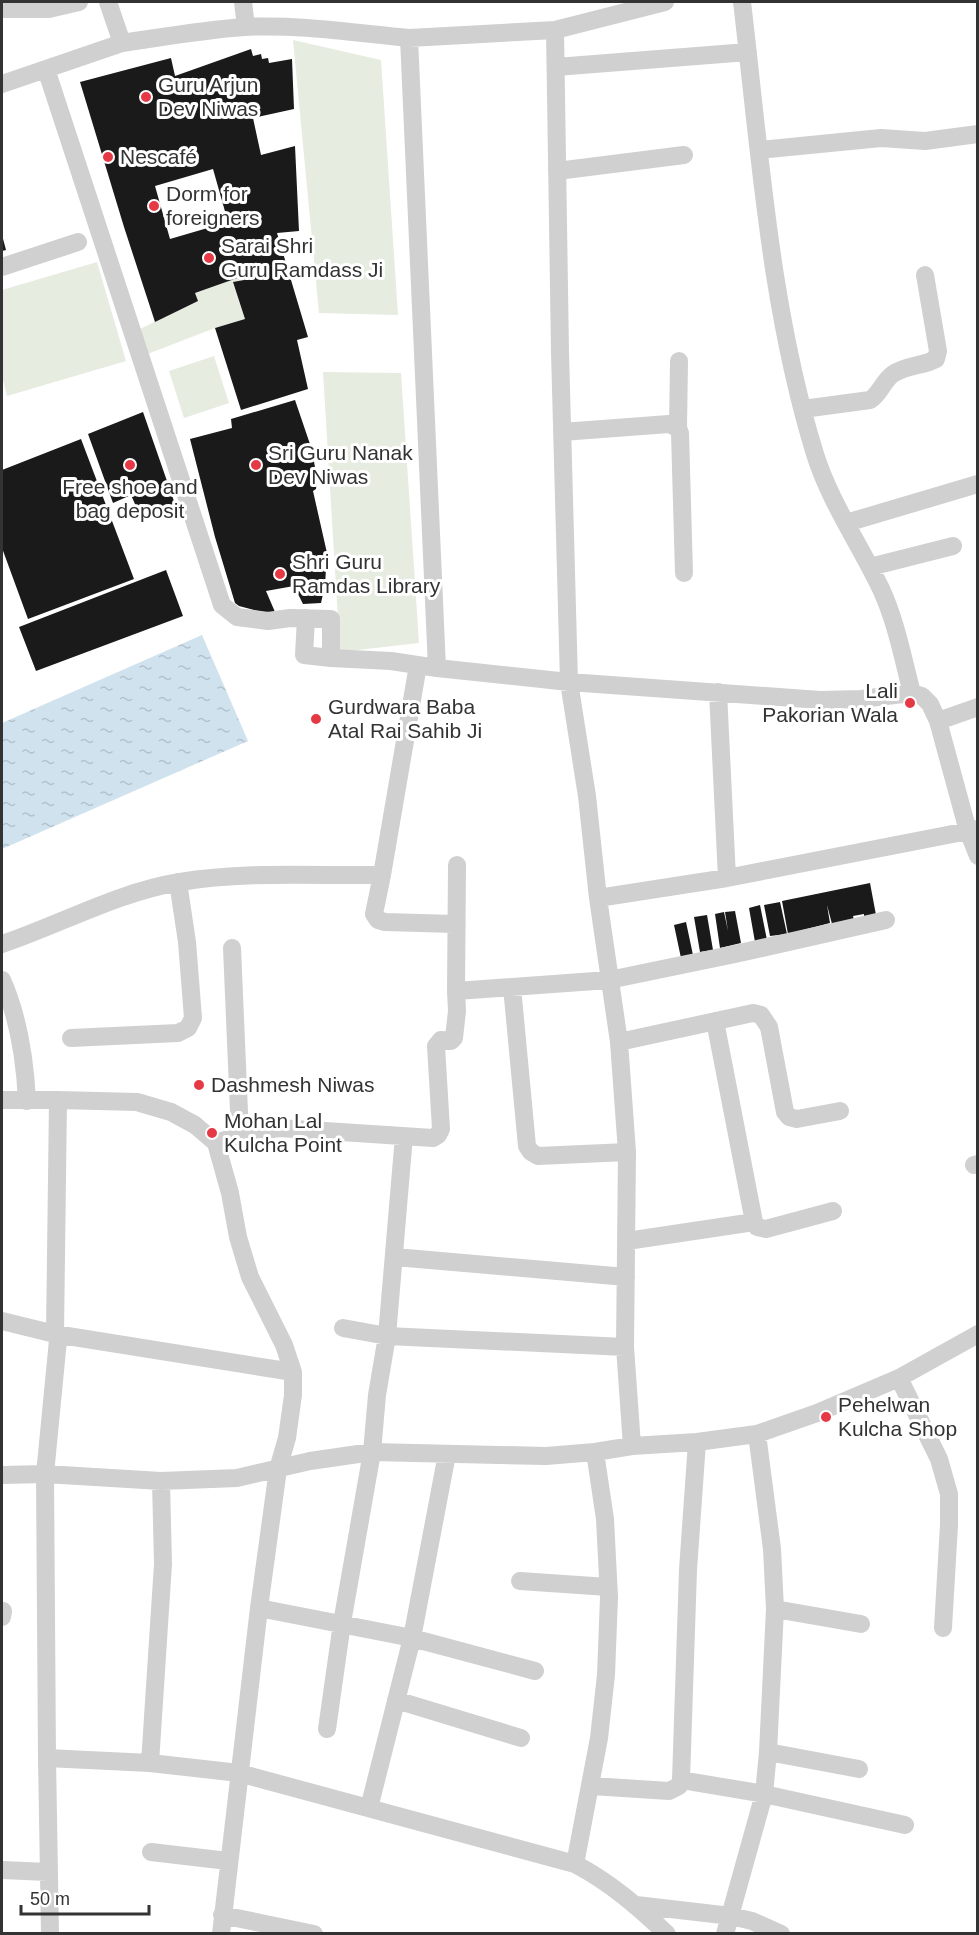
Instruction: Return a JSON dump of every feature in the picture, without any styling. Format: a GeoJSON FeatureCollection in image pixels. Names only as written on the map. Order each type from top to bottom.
{"type":"FeatureCollection","features":[{"type":"Feature","properties":{"kind":"street"},"geometry":{"type":"LineString","coordinates":[[2,9],[49,9],[79,2]]}},
{"type":"Feature","properties":{"kind":"street"},"geometry":{"type":"LineString","coordinates":[[108,2],[122,43]]}},
{"type":"Feature","properties":{"kind":"street"},"geometry":{"type":"LineString","coordinates":[[243,2],[246,27]]}},
{"type":"Feature","properties":{"kind":"street"},"geometry":{"type":"LineString","coordinates":[[2,84],[122,43],[190,32],[246,27],[301,28],[409,38],[555,30],[665,2]]}},
{"type":"Feature","properties":{"kind":"street"},"geometry":{"type":"LineString","coordinates":[[742,2],[779,301],[803,409],[816,456],[830,494],[870,567],[886,602],[912,693]]}},
{"type":"Feature","properties":{"kind":"street"},"geometry":{"type":"LineString","coordinates":[[555,30],[569,682],[587,796],[598,898],[619,1042],[627,1152],[625,1347],[632,1446]]}},
{"type":"Feature","properties":{"kind":"street"},"geometry":{"type":"LineString","coordinates":[[409,38],[437,668]]}},
{"type":"Feature","properties":{"kind":"street"},"geometry":{"type":"LineString","coordinates":[[556,67],[748,52]]}},
{"type":"Feature","properties":{"kind":"street"},"geometry":{"type":"LineString","coordinates":[[46,69],[70,145],[90,238],[222,605],[237,617],[268,621],[290,618],[331,619],[331,658]]}},
{"type":"Feature","properties":{"kind":"street"},"geometry":{"type":"LineString","coordinates":[[759,150],[881,138],[925,141],[978,134]]}},
{"type":"Feature","properties":{"kind":"street"},"geometry":{"type":"LineString","coordinates":[[557,171],[684,154]]}},
{"type":"Feature","properties":{"kind":"street"},"geometry":{"type":"LineString","coordinates":[[2,267],[90,238]]}},
{"type":"Feature","properties":{"kind":"street"},"geometry":{"type":"LineString","coordinates":[[803,409],[870,400],[874,398],[884,382],[896,372],[936,359],[938,351],[925,275]]}},
{"type":"Feature","properties":{"kind":"street"},"geometry":{"type":"LineString","coordinates":[[679,360],[678,428],[684,573]]}},
{"type":"Feature","properties":{"kind":"street"},"geometry":{"type":"LineString","coordinates":[[562,432],[669,424],[678,428]]}},
{"type":"Feature","properties":{"kind":"street"},"geometry":{"type":"LineString","coordinates":[[846,523],[978,484]]}},
{"type":"Feature","properties":{"kind":"street"},"geometry":{"type":"LineString","coordinates":[[870,567],[953,546]]}},
{"type":"Feature","properties":{"kind":"street"},"geometry":{"type":"LineString","coordinates":[[306,618],[304,656],[391,661],[569,682],[820,700],[861,699],[912,693],[922,696],[930,704],[938,721],[973,830],[978,856]]}},
{"type":"Feature","properties":{"kind":"street"},"geometry":{"type":"LineString","coordinates":[[418,665],[374,914],[378,920],[385,922],[455,924]]}},
{"type":"Feature","properties":{"kind":"street"},"geometry":{"type":"LineString","coordinates":[[718,692],[727,878]]}},
{"type":"Feature","properties":{"kind":"street"},"geometry":{"type":"LineString","coordinates":[[938,721],[978,707]]}},
{"type":"Feature","properties":{"kind":"street"},"geometry":{"type":"LineString","coordinates":[[598,898],[727,878],[973,830]]}},
{"type":"Feature","properties":{"kind":"street"},"geometry":{"type":"LineString","coordinates":[[216,1143],[240,1135],[279,1128],[433,1138],[438,1135],[441,1129],[436,1046],[441,1041],[451,1041],[454,1038],[458,1011],[455,924],[456,865]]}},
{"type":"Feature","properties":{"kind":"street"},"geometry":{"type":"LineString","coordinates":[[2,944],[135,894],[178,882],[226,877],[382,875]]}},
{"type":"Feature","properties":{"kind":"street"},"geometry":{"type":"LineString","coordinates":[[71,1038],[178,1033],[188,1028],[194,1018],[178,882]]}},
{"type":"Feature","properties":{"kind":"street"},"geometry":{"type":"LineString","coordinates":[[456,991],[609,980],[886,920]]}},
{"type":"Feature","properties":{"kind":"street"},"geometry":{"type":"LineString","coordinates":[[232,948],[240,1135]]}},
{"type":"Feature","properties":{"kind":"street"},"geometry":{"type":"LineString","coordinates":[[2,980],[10,999],[25,1062],[27,1101]]}},
{"type":"Feature","properties":{"kind":"street"},"geometry":{"type":"LineString","coordinates":[[512,987],[525,1138],[531,1152],[538,1156],[627,1152]]}},
{"type":"Feature","properties":{"kind":"street"},"geometry":{"type":"LineString","coordinates":[[619,1042],[753,1013],[765,1019],[769,1027],[785,1112],[789,1117],[797,1119],[840,1111]]}},
{"type":"Feature","properties":{"kind":"street"},"geometry":{"type":"LineString","coordinates":[[715,1021],[754,1222],[757,1227],[766,1229],[833,1211]]}},
{"type":"Feature","properties":{"kind":"street"},"geometry":{"type":"LineString","coordinates":[[2,1100],[137,1102],[171,1112],[195,1125],[216,1143],[250,1277],[284,1345],[293,1372],[293,1395],[287,1438],[278,1469],[259,1608],[221,1934]]}},
{"type":"Feature","properties":{"kind":"street"},"geometry":{"type":"LineString","coordinates":[[50,1934],[45,1474],[58,1340],[55,1334],[58,1101]]}},
{"type":"Feature","properties":{"kind":"street"},"geometry":{"type":"LineString","coordinates":[[327,1729],[342,1623],[372,1452],[395,1257],[404,1136]]}},
{"type":"Feature","properties":{"kind":"street"},"geometry":{"type":"LineString","coordinates":[[627,1241],[754,1222]]}},
{"type":"Feature","properties":{"kind":"street"},"geometry":{"type":"LineString","coordinates":[[395,1257],[626,1277]]}},
{"type":"Feature","properties":{"kind":"street"},"geometry":{"type":"LineString","coordinates":[[2,1321],[55,1334],[293,1372]]}},
{"type":"Feature","properties":{"kind":"street"},"geometry":{"type":"LineString","coordinates":[[343,1328],[387,1336],[625,1347]]}},
{"type":"Feature","properties":{"kind":"street"},"geometry":{"type":"LineString","coordinates":[[2,1475],[45,1474],[160,1481],[237,1478],[310,1461],[372,1452],[546,1456],[757,1434],[817,1413],[899,1378],[978,1334]]}},
{"type":"Feature","properties":{"kind":"street"},"geometry":{"type":"LineString","coordinates":[[899,1378],[939,1459],[949,1494],[943,1628]]}},
{"type":"Feature","properties":{"kind":"street"},"geometry":{"type":"LineString","coordinates":[[725,1934],[764,1794],[768,1752],[775,1609],[771,1538],[757,1434]]}},
{"type":"Feature","properties":{"kind":"street"},"geometry":{"type":"LineString","coordinates":[[591,1786],[669,1791],[679,1786],[681,1780],[687,1582],[697,1442]]}},
{"type":"Feature","properties":{"kind":"street"},"geometry":{"type":"LineString","coordinates":[[575,1864],[591,1786],[603,1706],[608,1587],[605,1519],[595,1452]]}},
{"type":"Feature","properties":{"kind":"street"},"geometry":{"type":"LineString","coordinates":[[369,1808],[412,1638],[447,1454]]}},
{"type":"Feature","properties":{"kind":"street"},"geometry":{"type":"LineString","coordinates":[[150,1763],[163,1564],[160,1481]]}},
{"type":"Feature","properties":{"kind":"street"},"geometry":{"type":"LineString","coordinates":[[520,1581],[608,1587]]}},
{"type":"Feature","properties":{"kind":"street"},"geometry":{"type":"LineString","coordinates":[[259,1608],[412,1638],[535,1671]]}},
{"type":"Feature","properties":{"kind":"street"},"geometry":{"type":"LineString","coordinates":[[775,1609],[861,1624]]}},
{"type":"Feature","properties":{"kind":"street"},"geometry":{"type":"LineString","coordinates":[[396,1700],[521,1738]]}},
{"type":"Feature","properties":{"kind":"street"},"geometry":{"type":"LineString","coordinates":[[768,1752],[859,1769]]}},
{"type":"Feature","properties":{"kind":"street"},"geometry":{"type":"LineString","coordinates":[[47,1758],[150,1763],[239,1773],[575,1864],[601,1877],[667,1934]]}},
{"type":"Feature","properties":{"kind":"street"},"geometry":{"type":"LineString","coordinates":[[681,1780],[764,1794],[905,1825]]}},
{"type":"Feature","properties":{"kind":"street"},"geometry":{"type":"LineString","coordinates":[[151,1852],[228,1861]]}},
{"type":"Feature","properties":{"kind":"street"},"geometry":{"type":"LineString","coordinates":[[2,1870],[48,1872]]}},
{"type":"Feature","properties":{"kind":"street"},"geometry":{"type":"LineString","coordinates":[[636,1905],[731,1916],[752,1921],[782,1934]]}},
{"type":"Feature","properties":{"kind":"street"},"geometry":{"type":"LineString","coordinates":[[222,1915],[314,1934]]}},
{"type":"Feature","properties":{"kind":"shaded area"},"geometry":{"type":"Polygon","coordinates":[[[293,40],[381,60],[398,315],[319,313],[293,40]]]}},
{"type":"Feature","properties":{"kind":"shaded area"},"geometry":{"type":"Polygon","coordinates":[[[97,262],[126,361],[7,396],[2,376],[2,290],[97,262]]]}},
{"type":"Feature","properties":{"kind":"shaded area"},"geometry":{"type":"Polygon","coordinates":[[[243,276],[244,280],[233,283],[245,319],[145,355],[136,331],[197,301],[195,293],[243,276]]]}},
{"type":"Feature","properties":{"kind":"shaded area"},"geometry":{"type":"Polygon","coordinates":[[[214,356],[229,403],[184,418],[169,371],[214,356]]]}},
{"type":"Feature","properties":{"kind":"shaded area"},"geometry":{"type":"Polygon","coordinates":[[[323,372],[401,373],[419,643],[340,652],[323,372]]]}},
{"type":"Feature","properties":{"kind":"water"},"geometry":{"type":"Polygon","coordinates":[[[202,635],[248,741],[2,849],[2,723],[202,635]]]}},
{"type":"Feature","properties":{"kind":"building","name":"Sarai Shri Guru Ramdass Ji"},"geometry":{"type":"Polygon","coordinates":[[[251,49],[253,56],[261,54],[262,59],[268,58],[269,63],[292,59],[294,109],[253,118],[261,155],[295,146],[299,231],[277,233],[308,337],[297,340],[308,389],[241,410],[215,328],[245,319],[233,282],[244,280],[243,276],[195,293],[198,301],[155,322],[80,82],[171,58],[175,76],[251,49]],[[213,169],[155,186],[170,239],[228,222],[213,169]]]}},
{"type":"Feature","properties":{"kind":"building"},"geometry":{"type":"Polygon","coordinates":[[[2,235],[6,250],[2,251],[2,235]]]}},
{"type":"Feature","properties":{"kind":"building","name":"Sri Guru Nanak Dev Niwas"},"geometry":{"type":"Polygon","coordinates":[[[295,400],[312,450],[317,479],[316,489],[313,491],[327,553],[325,585],[321,603],[303,604],[294,586],[266,591],[275,612],[265,613],[235,603],[215,537],[190,439],[232,428],[231,419],[295,400]]]}},
{"type":"Feature","properties":{"kind":"building","name":"Free shoe and bag deposit"},"geometry":{"type":"Polygon","coordinates":[[[143,412],[175,504],[142,520],[131,495],[113,503],[88,434],[143,412]]]}},
{"type":"Feature","properties":{"kind":"building"},"geometry":{"type":"Polygon","coordinates":[[[81,439],[134,579],[28,619],[2,548],[2,470],[81,439]]]}},
{"type":"Feature","properties":{"kind":"building"},"geometry":{"type":"Polygon","coordinates":[[[166,570],[183,616],[36,671],[19,627],[166,570]]]}},
{"type":"Feature","properties":{"kind":"building"},"geometry":{"type":"Polygon","coordinates":[[[870,883],[876,915],[853,916],[854,920],[832,924],[827,905],[830,923],[788,934],[782,901],[870,883]]]}},
{"type":"Feature","properties":{"kind":"building"},"geometry":{"type":"Polygon","coordinates":[[[780,902],[787,934],[770,936],[764,905],[780,902]]]}},
{"type":"Feature","properties":{"kind":"building"},"geometry":{"type":"Polygon","coordinates":[[[760,905],[767,940],[755,942],[749,908],[760,905]]]}},
{"type":"Feature","properties":{"kind":"building"},"geometry":{"type":"Polygon","coordinates":[[[735,911],[741,943],[720,948],[715,914],[724,912],[728,931],[725,912],[735,911]]]}},
{"type":"Feature","properties":{"kind":"building"},"geometry":{"type":"Polygon","coordinates":[[[707,915],[713,950],[700,952],[694,917],[707,915]]]}},
{"type":"Feature","properties":{"kind":"building"},"geometry":{"type":"Polygon","coordinates":[[[686,922],[693,955],[681,958],[674,925],[686,922]]]}},
{"type":"Feature","properties":{"kind":"place","name":"Guru Arjun Dev Niwas"},"geometry":{"type":"Point","coordinates":[146,97]}},
{"type":"Feature","properties":{"kind":"place","name":"Nescafé"},"geometry":{"type":"Point","coordinates":[108,157]}},
{"type":"Feature","properties":{"kind":"place","name":"Dorm for foreigners"},"geometry":{"type":"Point","coordinates":[154,206]}},
{"type":"Feature","properties":{"kind":"place","name":"Sarai Shri Guru Ramdass Ji"},"geometry":{"type":"Point","coordinates":[209,258]}},
{"type":"Feature","properties":{"kind":"place","name":"Free shoe and bag deposit"},"geometry":{"type":"Point","coordinates":[130,465]}},
{"type":"Feature","properties":{"kind":"place","name":"Sri Guru Nanak Dev Niwas"},"geometry":{"type":"Point","coordinates":[256,465]}},
{"type":"Feature","properties":{"kind":"place","name":"Shri Guru Ramdas Library"},"geometry":{"type":"Point","coordinates":[280,574]}},
{"type":"Feature","properties":{"kind":"place","name":"Lali Pakorian Wala"},"geometry":{"type":"Point","coordinates":[910,703]}},
{"type":"Feature","properties":{"kind":"place","name":"Gurdwara Baba Atal Rai Sahib Ji"},"geometry":{"type":"Point","coordinates":[316,719]}},
{"type":"Feature","properties":{"kind":"place","name":"Dashmesh Niwas"},"geometry":{"type":"Point","coordinates":[199,1085]}},
{"type":"Feature","properties":{"kind":"place","name":"Mohan Lal Kulcha Point"},"geometry":{"type":"Point","coordinates":[212,1133]}},
{"type":"Feature","properties":{"kind":"place","name":"Pehelwan Kulcha Shop"},"geometry":{"type":"Point","coordinates":[826,1417]}}]}
